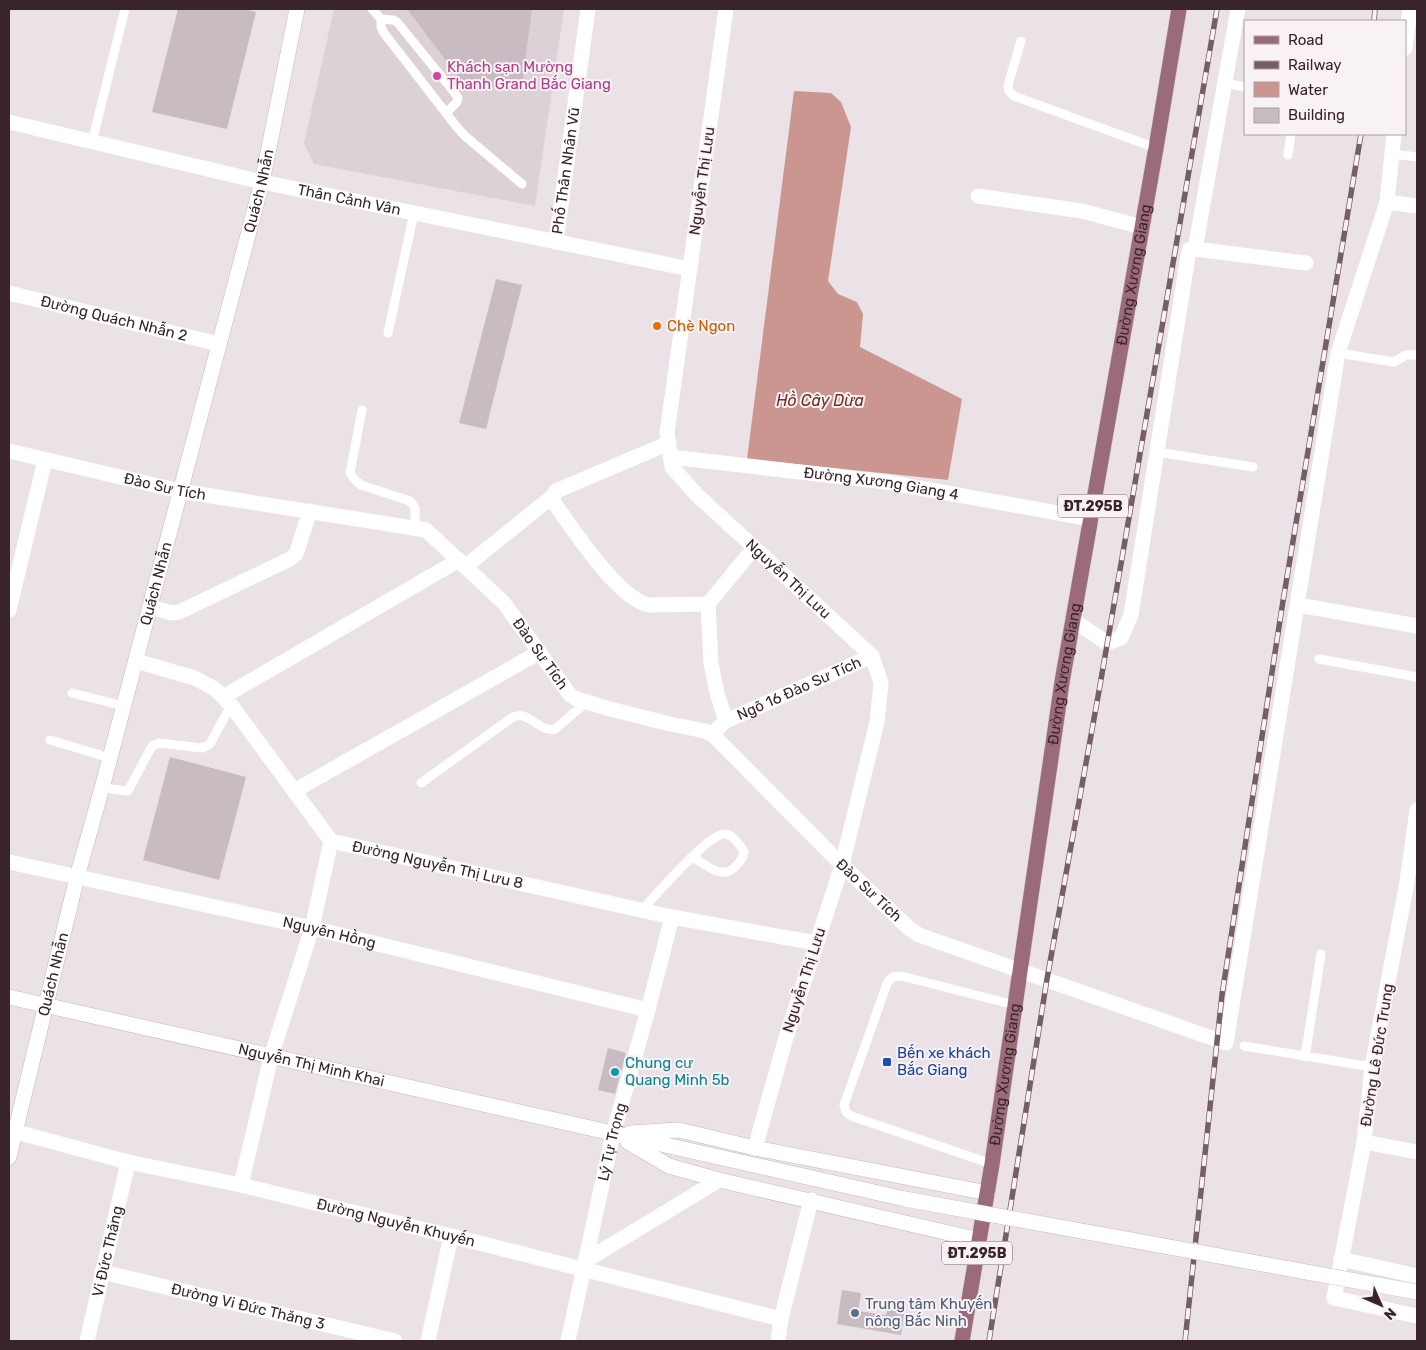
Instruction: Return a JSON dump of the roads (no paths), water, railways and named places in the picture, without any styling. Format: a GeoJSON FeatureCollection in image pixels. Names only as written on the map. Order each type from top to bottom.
{"type":"FeatureCollection","features":[{"type":"Feature","properties":{"kind":"main road","name":"Đường Xương Giang"},"geometry":{"type":"LineString","coordinates":[[962,1341],[988,1193],[1062,682],[1179,9]]}},
{"type":"Feature","properties":{"kind":"street","name":"Quách Nhẫn"},"geometry":{"type":"LineString","coordinates":[[9,1157],[12,1131],[76,877],[124,706],[262,182],[297,9]]}},
{"type":"Feature","properties":{"kind":"street","name":"Phố Thân Nhân Vũ"},"geometry":{"type":"LineString","coordinates":[[556,242],[588,9]]}},
{"type":"Feature","properties":{"kind":"street","name":"Nguyễn Thị Lưu"},"geometry":{"type":"LineString","coordinates":[[726,9],[667,434],[672,468],[696,494],[872,656],[881,683],[877,722],[842,865],[785,1042],[756,1148]]}},
{"type":"Feature","properties":{"kind":"street"},"geometry":{"type":"LineString","coordinates":[[1195,249],[1238,9]]}},
{"type":"Feature","properties":{"kind":"street"},"geometry":{"type":"LineString","coordinates":[[1406,40],[1410,9]]}},
{"type":"Feature","properties":{"kind":"street","name":"Thân Cảnh Vân"},"geometry":{"type":"LineString","coordinates":[[9,122],[262,182],[690,269]]}},
{"type":"Feature","properties":{"kind":"street"},"geometry":{"type":"LineString","coordinates":[[1394,135],[1387,202],[1338,353],[1298,605],[1417,626]]}},
{"type":"Feature","properties":{"kind":"street"},"geometry":{"type":"LineString","coordinates":[[978,196],[1082,211],[1142,227]]}},
{"type":"Feature","properties":{"kind":"street"},"geometry":{"type":"LineString","coordinates":[[1387,202],[1417,206]]}},
{"type":"Feature","properties":{"kind":"street"},"geometry":{"type":"LineString","coordinates":[[1073,620],[1107,643],[1121,638],[1131,615],[1189,250],[1195,249],[1306,263]]}},
{"type":"Feature","properties":{"kind":"street","name":"Đường Quách Nhẫn 2"},"geometry":{"type":"LineString","coordinates":[[9,293],[219,344]]}},
{"type":"Feature","properties":{"kind":"street"},"geometry":{"type":"LineString","coordinates":[[227,701],[462,563],[553,496],[556,491],[670,450]]}},
{"type":"Feature","properties":{"kind":"street","name":"Đường Xương Giang 4"},"geometry":{"type":"LineString","coordinates":[[670,450],[886,482],[1090,519]]}},
{"type":"Feature","properties":{"kind":"street","name":"Đào Sư Tích"},"geometry":{"type":"LineString","coordinates":[[9,451],[180,491],[426,530],[504,603],[570,695],[587,702],[712,734],[842,865],[910,928],[919,934],[1226,1043],[1298,605]]}},
{"type":"Feature","properties":{"kind":"street"},"geometry":{"type":"LineString","coordinates":[[9,610],[45,460]]}},
{"type":"Feature","properties":{"kind":"street"},"geometry":{"type":"LineString","coordinates":[[553,496],[554,503],[602,568],[632,598],[641,604],[649,606],[708,604]]}},
{"type":"Feature","properties":{"kind":"street"},"geometry":{"type":"LineString","coordinates":[[150,607],[172,613],[179,612],[290,559],[296,554],[310,511]]}},
{"type":"Feature","properties":{"kind":"street"},"geometry":{"type":"LineString","coordinates":[[726,721],[717,693],[711,663],[708,604],[754,548]]}},
{"type":"Feature","properties":{"kind":"street"},"geometry":{"type":"LineString","coordinates":[[294,791],[538,652]]}},
{"type":"Feature","properties":{"kind":"street","name":"Ngõ 16 Đào Sư Tích"},"geometry":{"type":"LineString","coordinates":[[712,734],[726,721],[872,656]]}},
{"type":"Feature","properties":{"kind":"street"},"geometry":{"type":"LineString","coordinates":[[136,661],[195,678],[215,688],[227,701],[330,841],[312,928],[271,1057],[241,1185]]}},
{"type":"Feature","properties":{"kind":"street","name":"Đường Lê Đức Trung"},"geometry":{"type":"LineString","coordinates":[[1417,810],[1412,883],[1372,1067],[1364,1142],[1334,1298],[1417,1316]]}},
{"type":"Feature","properties":{"kind":"street","name":"Đường Nguyễn Thị Lưu 8"},"geometry":{"type":"LineString","coordinates":[[330,841],[672,917],[816,943]]}},
{"type":"Feature","properties":{"kind":"street","name":"Nguyên Hồng"},"geometry":{"type":"LineString","coordinates":[[9,862],[312,928],[648,1010]]}},
{"type":"Feature","properties":{"kind":"street","name":"Lý Tự Trọng"},"geometry":{"type":"LineString","coordinates":[[568,1341],[613,1134],[672,917]]}},
{"type":"Feature","properties":{"kind":"street","name":"Nguyễn Thị Minh Khai"},"geometry":{"type":"LineString","coordinates":[[9,997],[905,1200],[1417,1292]]}},
{"type":"Feature","properties":{"kind":"street"},"geometry":{"type":"LineString","coordinates":[[613,1134],[679,1130],[756,1148],[988,1193]]}},
{"type":"Feature","properties":{"kind":"street","name":"Đường Nguyễn Khuyến"},"geometry":{"type":"LineString","coordinates":[[12,1131],[128,1162],[241,1185],[451,1236],[584,1265],[781,1319]]}},
{"type":"Feature","properties":{"kind":"street"},"geometry":{"type":"LineString","coordinates":[[613,1134],[669,1166],[719,1180],[979,1240]]}},
{"type":"Feature","properties":{"kind":"street"},"geometry":{"type":"LineString","coordinates":[[1364,1142],[1417,1152]]}},
{"type":"Feature","properties":{"kind":"street","name":"Vi Đức Thăng"},"geometry":{"type":"LineString","coordinates":[[87,1341],[128,1162]]}},
{"type":"Feature","properties":{"kind":"street"},"geometry":{"type":"LineString","coordinates":[[584,1265],[719,1180]]}},
{"type":"Feature","properties":{"kind":"street"},"geometry":{"type":"LineString","coordinates":[[778,1341],[781,1319],[811,1200]]}},
{"type":"Feature","properties":{"kind":"street"},"geometry":{"type":"LineString","coordinates":[[428,1341],[451,1236]]}},
{"type":"Feature","properties":{"kind":"street"},"geometry":{"type":"LineString","coordinates":[[1341,1259],[1417,1276]]}},
{"type":"Feature","properties":{"kind":"street","name":"Đường Vi Đức Thăng 3"},"geometry":{"type":"LineString","coordinates":[[102,1272],[394,1341]]}},
{"type":"Feature","properties":{"kind":"lane"},"geometry":{"type":"LineString","coordinates":[[92,142],[125,9]]}},
{"type":"Feature","properties":{"kind":"lane"},"geometry":{"type":"LineString","coordinates":[[372,9],[381,19],[381,27],[384,34],[465,136],[522,184]]}},
{"type":"Feature","properties":{"kind":"lane"},"geometry":{"type":"LineString","coordinates":[[381,19],[397,22],[454,92],[458,98],[457,102],[446,113]]}},
{"type":"Feature","properties":{"kind":"lane"},"geometry":{"type":"LineString","coordinates":[[1021,42],[1008,85],[1009,91],[1014,96],[1156,148]]}},
{"type":"Feature","properties":{"kind":"lane"},"geometry":{"type":"LineString","coordinates":[[1225,83],[1244,87]]}},
{"type":"Feature","properties":{"kind":"lane"},"geometry":{"type":"LineString","coordinates":[[1288,155],[1291,135]]}},
{"type":"Feature","properties":{"kind":"lane"},"geometry":{"type":"LineString","coordinates":[[1392,154],[1417,157]]}},
{"type":"Feature","properties":{"kind":"lane"},"geometry":{"type":"LineString","coordinates":[[388,333],[414,213]]}},
{"type":"Feature","properties":{"kind":"lane"},"geometry":{"type":"LineString","coordinates":[[1338,353],[1394,362],[1406,355],[1417,355]]}},
{"type":"Feature","properties":{"kind":"lane"},"geometry":{"type":"LineString","coordinates":[[362,410],[350,473],[361,485],[410,501],[415,508],[415,527]]}},
{"type":"Feature","properties":{"kind":"lane"},"geometry":{"type":"LineString","coordinates":[[1157,452],[1253,468]]}},
{"type":"Feature","properties":{"kind":"lane"},"geometry":{"type":"LineString","coordinates":[[1319,659],[1417,677]]}},
{"type":"Feature","properties":{"kind":"lane"},"geometry":{"type":"LineString","coordinates":[[72,693],[124,706]]}},
{"type":"Feature","properties":{"kind":"lane"},"geometry":{"type":"LineString","coordinates":[[102,788],[128,791],[152,746],[155,744],[206,747],[210,744],[227,701]]}},
{"type":"Feature","properties":{"kind":"lane"},"geometry":{"type":"LineString","coordinates":[[421,783],[513,717],[523,715],[551,730],[555,729],[587,702]]}},
{"type":"Feature","properties":{"kind":"lane"},"geometry":{"type":"LineString","coordinates":[[50,740],[110,758]]}},
{"type":"Feature","properties":{"kind":"lane"},"geometry":{"type":"LineString","coordinates":[[642,910],[692,857],[704,845],[716,837],[725,834],[734,839],[744,852],[744,856],[737,866],[725,874],[692,857]]}},
{"type":"Feature","properties":{"kind":"lane"},"geometry":{"type":"LineString","coordinates":[[1305,1057],[1320,954]]}},
{"type":"Feature","properties":{"kind":"lane"},"geometry":{"type":"LineString","coordinates":[[992,1164],[851,1116],[846,1112],[844,1105],[888,980],[893,977],[901,976],[1015,1005]]}},
{"type":"Feature","properties":{"kind":"lane"},"geometry":{"type":"LineString","coordinates":[[1244,1046],[1372,1067]]}},
{"type":"Feature","properties":{"kind":"water","name":"Hồ Cây Dừa"},"geometry":{"type":"Polygon","coordinates":[[[794,91],[831,93],[841,102],[851,127],[828,281],[838,294],[857,302],[863,314],[860,347],[962,399],[948,480],[747,459],[794,91]]]}},
{"type":"Feature","properties":{"kind":"railway"},"geometry":{"type":"LineString","coordinates":[[989,1341],[1047,979],[1099,691],[1217,9]]}},
{"type":"Feature","properties":{"kind":"railway"},"geometry":{"type":"LineString","coordinates":[[1374,20],[1375,9]]}},
{"type":"Feature","properties":{"kind":"railway"},"geometry":{"type":"LineString","coordinates":[[1185,1341],[1222,995],[1283,601],[1361,135]]}},
{"type":"Feature","properties":{"kind":"place","name":"Khách sạn Mường Thanh Grand Bắc Giang"},"geometry":{"type":"Point","coordinates":[437,76]}},
{"type":"Feature","properties":{"kind":"place","name":"Chè Ngon"},"geometry":{"type":"Point","coordinates":[657,326]}},
{"type":"Feature","properties":{"kind":"place","name":"Bến xe khách Bắc Giang"},"geometry":{"type":"Point","coordinates":[887,1062]}},
{"type":"Feature","properties":{"kind":"place","name":"Chung cư Quang Minh 5b"},"geometry":{"type":"Point","coordinates":[615,1072]}},
{"type":"Feature","properties":{"kind":"place","name":"Trung tâm Khuyến nông Bắc Ninh"},"geometry":{"type":"Point","coordinates":[855,1313]}}]}
